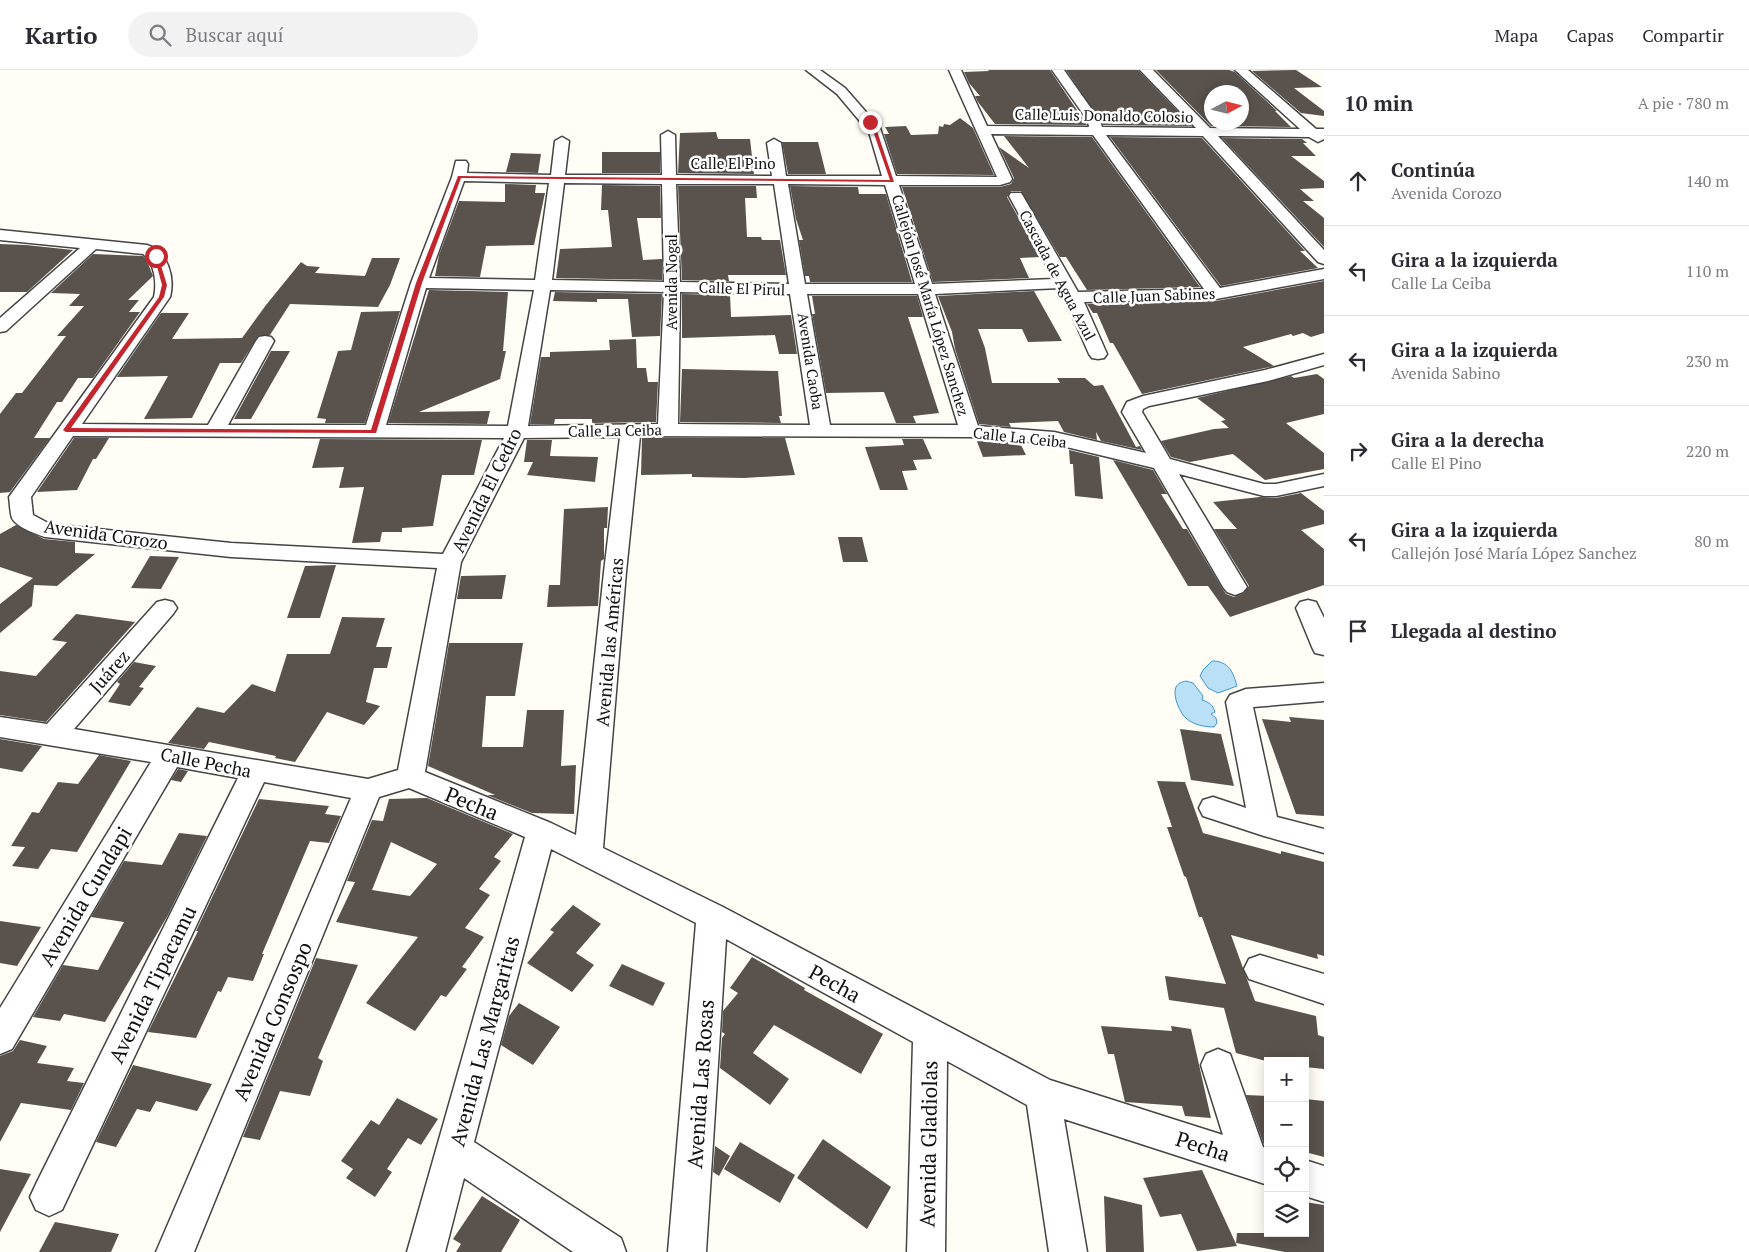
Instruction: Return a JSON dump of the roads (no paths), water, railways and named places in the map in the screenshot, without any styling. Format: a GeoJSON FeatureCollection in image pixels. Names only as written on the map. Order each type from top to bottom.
{"type":"FeatureCollection","features":[{"type":"Feature","properties":{"kind":"street","name":"Callejón José María López Sanchez"},"geometry":{"type":"LineString","coordinates":[[812,70],[841,91],[870,122],[875,131],[970,432]]}},
{"type":"Feature","properties":{"kind":"street"},"geometry":{"type":"LineString","coordinates":[[955,70],[984,130]]}},
{"type":"Feature","properties":{"kind":"street"},"geometry":{"type":"LineString","coordinates":[[1045,70],[1082,121],[1096,130],[1216,294]]}},
{"type":"Feature","properties":{"kind":"street"},"geometry":{"type":"LineString","coordinates":[[1058,70],[1094,121],[1096,130]]}},
{"type":"Feature","properties":{"kind":"street"},"geometry":{"type":"LineString","coordinates":[[1146,70],[1207,132],[1324,259]]}},
{"type":"Feature","properties":{"kind":"street"},"geometry":{"type":"LineString","coordinates":[[1241,70],[1318,133],[1324,143]]}},
{"type":"Feature","properties":{"kind":"street","name":"Calle Luis Donaldo Colosio"},"geometry":{"type":"LineString","coordinates":[[984,130],[1318,133]]}},
{"type":"Feature","properties":{"kind":"street","name":"Calle El Pino"},"geometry":{"type":"LineString","coordinates":[[419,283],[460,170],[557,179],[992,182],[1005,179],[984,130]]}},
{"type":"Feature","properties":{"kind":"street","name":"Avenida Nogal"},"geometry":{"type":"LineString","coordinates":[[668,135],[672,286],[668,430]]}},
{"type":"Feature","properties":{"kind":"street","name":"Avenida El Cedro"},"geometry":{"type":"LineString","coordinates":[[410,777],[450,562],[517,432],[543,285],[562,141]]}},
{"type":"Feature","properties":{"kind":"street","name":"Avenida Caoba"},"geometry":{"type":"LineString","coordinates":[[774,143],[800,289],[822,430]]}},
{"type":"Feature","properties":{"kind":"street","name":"Cascada de Agua Azul"},"geometry":{"type":"LineString","coordinates":[[1016,196],[1069,290],[1098,354]]}},
{"type":"Feature","properties":{"kind":"street"},"geometry":{"type":"LineString","coordinates":[[0,235],[92,245]]}},
{"type":"Feature","properties":{"kind":"street"},"geometry":{"type":"LineString","coordinates":[[0,327],[92,245]]}},
{"type":"Feature","properties":{"kind":"street","name":"Avenida Corozo"},"geometry":{"type":"LineString","coordinates":[[92,245],[147,250],[156,256],[165,285],[162,297],[20,497],[23,518],[45,530],[231,550],[450,562]]}},
{"type":"Feature","properties":{"kind":"street","name":"Calle Juan Sabines"},"geometry":{"type":"LineString","coordinates":[[1069,290],[1216,294],[1324,274]]}},
{"type":"Feature","properties":{"kind":"street"},"geometry":{"type":"LineString","coordinates":[[374,432],[419,283]]}},
{"type":"Feature","properties":{"kind":"street","name":"Calle El Pirul"},"geometry":{"type":"LineString","coordinates":[[419,283],[800,289],[1069,290]]}},
{"type":"Feature","properties":{"kind":"street"},"geometry":{"type":"LineString","coordinates":[[214,430],[265,340]]}},
{"type":"Feature","properties":{"kind":"street"},"geometry":{"type":"LineString","coordinates":[[1235,587],[1132,412],[1134,406],[1143,402],[1268,376],[1324,358]]}},
{"type":"Feature","properties":{"kind":"street","name":"Calle La Ceiba"},"geometry":{"type":"LineString","coordinates":[[66,430],[374,432],[822,430],[970,432],[1054,438],[1161,462],[1264,490],[1276,490],[1324,480]]}},
{"type":"Feature","properties":{"kind":"street","name":"Avenida las Américas"},"geometry":{"type":"LineString","coordinates":[[588,854],[593,820],[619,536],[631,430]]}},
{"type":"Feature","properties":{"kind":"street","name":"Juárez"},"geometry":{"type":"LineString","coordinates":[[52,734],[165,608]]}},
{"type":"Feature","properties":{"kind":"street"},"geometry":{"type":"LineString","coordinates":[[1308,608],[1324,647]]}},
{"type":"Feature","properties":{"kind":"street"},"geometry":{"type":"LineString","coordinates":[[1264,825],[1239,702],[1246,698],[1324,692]]}},
{"type":"Feature","properties":{"kind":"street","name":"Calle Pecha"},"geometry":{"type":"LineString","coordinates":[[0,727],[52,734],[255,772],[368,790],[410,777]]}},
{"type":"Feature","properties":{"kind":"street","name":"Avenida Cundapi"},"geometry":{"type":"LineString","coordinates":[[0,1038],[170,755]]}},
{"type":"Feature","properties":{"kind":"street","name":"Avenida Tipacamu"},"geometry":{"type":"LineString","coordinates":[[49,1196],[255,772]]}},
{"type":"Feature","properties":{"kind":"street","name":"Pecha"},"geometry":{"type":"LineString","coordinates":[[410,777],[541,831],[712,916],[1043,1095],[1259,1164]]}},
{"type":"Feature","properties":{"kind":"street","name":"Avenida Consospo"},"geometry":{"type":"LineString","coordinates":[[175,1252],[368,790]]}},
{"type":"Feature","properties":{"kind":"street"},"geometry":{"type":"LineString","coordinates":[[1213,808],[1264,825],[1324,841]]}},
{"type":"Feature","properties":{"kind":"street","name":"Avenida Las Margaritas"},"geometry":{"type":"LineString","coordinates":[[426,1252],[541,831]]}},
{"type":"Feature","properties":{"kind":"street","name":"Avenida Las Rosas"},"geometry":{"type":"LineString","coordinates":[[687,1252],[712,916]]}},
{"type":"Feature","properties":{"kind":"street"},"geometry":{"type":"LineString","coordinates":[[1260,969],[1324,989]]}},
{"type":"Feature","properties":{"kind":"street","name":"Avenida Gladiolas"},"geometry":{"type":"LineString","coordinates":[[926,1252],[930,1035]]}},
{"type":"Feature","properties":{"kind":"street"},"geometry":{"type":"LineString","coordinates":[[1218,1065],[1259,1164]]}},
{"type":"Feature","properties":{"kind":"street"},"geometry":{"type":"LineString","coordinates":[[1043,1095],[1068,1252]]}},
{"type":"Feature","properties":{"kind":"street"},"geometry":{"type":"LineString","coordinates":[[454,1150],[607,1252]]}},
{"type":"Feature","properties":{"kind":"street"},"geometry":{"type":"LineString","coordinates":[[1309,1179],[1324,1184]]}},
{"type":"Feature","properties":{"kind":"water"},"geometry":{"type":"Polygon","coordinates":[[[1212,661],[1223,663],[1229,668],[1237,686],[1218,693],[1208,688],[1200,676],[1212,661]]]}},
{"type":"Feature","properties":{"kind":"water"},"geometry":{"type":"Polygon","coordinates":[[[1186,681],[1193,683],[1203,696],[1202,700],[1213,707],[1215,712],[1211,714],[1216,718],[1217,723],[1214,727],[1193,723],[1182,713],[1177,704],[1175,690],[1178,685],[1186,681]]]}}]}
